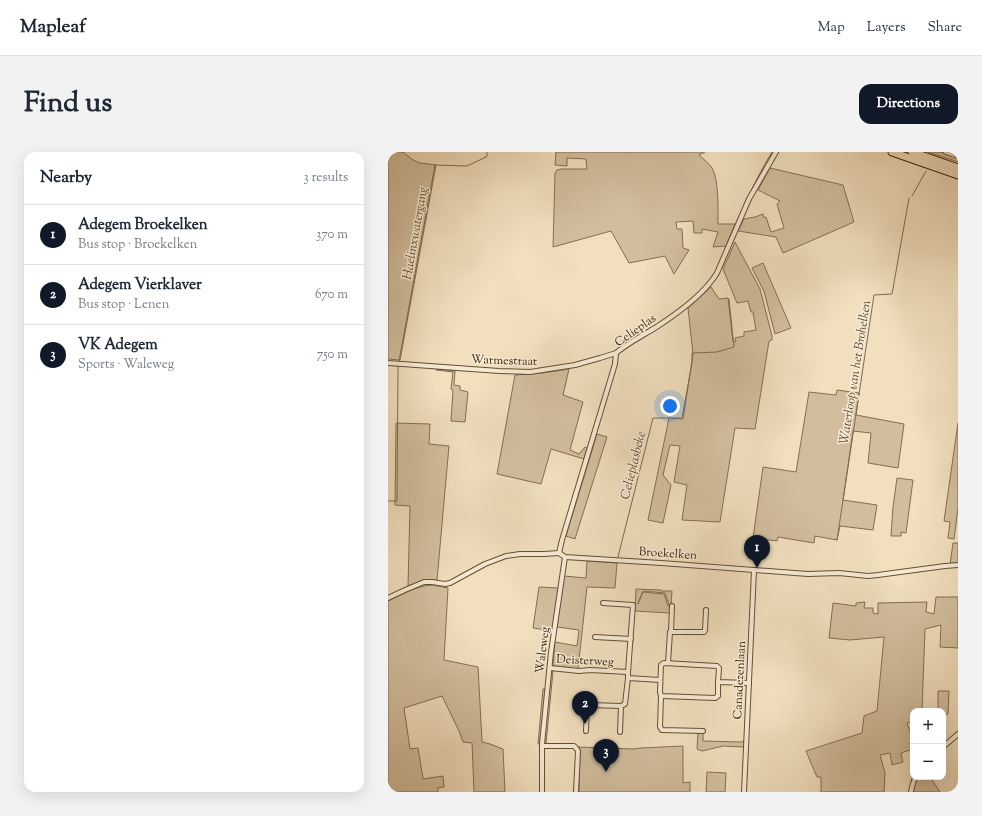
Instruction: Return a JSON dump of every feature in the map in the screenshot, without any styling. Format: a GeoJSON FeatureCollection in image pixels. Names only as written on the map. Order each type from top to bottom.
{"type":"FeatureCollection","features":[{"type":"Feature","properties":{"kind":"highway"},"geometry":{"type":"LineString","coordinates":[[892,152],[958,175]]}},
{"type":"Feature","properties":{"kind":"highway"},"geometry":{"type":"LineString","coordinates":[[912,152],[958,168]]}},
{"type":"Feature","properties":{"kind":"street","name":"Celieplas"},"geometry":{"type":"LineString","coordinates":[[559,553],[615,364],[617,356],[616,353],[684,307],[710,282],[716,273],[749,199],[776,152]]}},
{"type":"Feature","properties":{"kind":"street"},"geometry":{"type":"LineString","coordinates":[[946,152],[958,156]]}},
{"type":"Feature","properties":{"kind":"street","name":"Warmestraat"},"geometry":{"type":"LineString","coordinates":[[388,363],[530,372],[568,366],[616,353]]}},
{"type":"Feature","properties":{"kind":"street"},"geometry":{"type":"LineString","coordinates":[[388,598],[424,582],[448,584],[485,564],[506,556],[520,554],[559,553],[565,557]]}},
{"type":"Feature","properties":{"kind":"street","name":"Broekelken"},"geometry":{"type":"LineString","coordinates":[[565,557],[808,574],[839,573],[868,576],[958,565]]}},
{"type":"Feature","properties":{"kind":"street","name":"Waleweg"},"geometry":{"type":"LineString","coordinates":[[542,792],[542,746],[550,668],[565,557]]}},
{"type":"Feature","properties":{"kind":"street","name":"Canadezenlaan"},"geometry":{"type":"LineString","coordinates":[[744,792],[754,570]]}},
{"type":"Feature","properties":{"kind":"street"},"geometry":{"type":"LineString","coordinates":[[603,603],[634,605],[628,672]]}},
{"type":"Feature","properties":{"kind":"street"},"geometry":{"type":"LineString","coordinates":[[668,663],[672,606]]}},
{"type":"Feature","properties":{"kind":"street"},"geometry":{"type":"LineString","coordinates":[[671,632],[704,632],[706,610]]}},
{"type":"Feature","properties":{"kind":"street"},"geometry":{"type":"LineString","coordinates":[[595,637],[631,639]]}},
{"type":"Feature","properties":{"kind":"street"},"geometry":{"type":"LineString","coordinates":[[661,696],[715,698],[718,696],[719,668],[717,666],[668,663],[661,665],[660,727],[662,730],[702,731]]}},
{"type":"Feature","properties":{"kind":"street","name":"Deisterweg"},"geometry":{"type":"LineString","coordinates":[[550,668],[579,671],[590,670],[628,672],[628,678],[660,680]]}},
{"type":"Feature","properties":{"kind":"street"},"geometry":{"type":"LineString","coordinates":[[586,731],[587,707],[590,705],[621,706],[625,704],[628,678]]}},
{"type":"Feature","properties":{"kind":"street"},"geometry":{"type":"LineString","coordinates":[[718,682],[749,683]]}},
{"type":"Feature","properties":{"kind":"street"},"geometry":{"type":"LineString","coordinates":[[620,732],[621,706]]}},
{"type":"Feature","properties":{"kind":"street"},"geometry":{"type":"LineString","coordinates":[[946,744],[958,734]]}},
{"type":"Feature","properties":{"kind":"street"},"geometry":{"type":"LineString","coordinates":[[542,746],[574,746],[576,748],[578,751],[576,792]]}},
{"type":"Feature","properties":{"kind":"street"},"geometry":{"type":"LineString","coordinates":[[911,792],[914,780]]}},
{"type":"Feature","properties":{"kind":"shaded area"},"geometry":{"type":"Polygon","coordinates":[[[388,152],[403,152],[413,160],[420,163],[436,165],[400,360],[388,359],[388,152]]]}},
{"type":"Feature","properties":{"kind":"shaded area"},"geometry":{"type":"Polygon","coordinates":[[[556,152],[705,152],[699,155],[712,168],[716,179],[718,195],[718,224],[735,224],[726,246],[713,247],[718,232],[702,229],[702,233],[694,233],[693,221],[676,222],[677,229],[682,229],[683,248],[689,250],[674,274],[665,256],[629,263],[611,231],[553,247],[555,173],[557,170],[561,169],[587,169],[586,159],[567,158],[567,166],[555,165],[556,152]]]}},
{"type":"Feature","properties":{"kind":"shaded area"},"geometry":{"type":"Polygon","coordinates":[[[928,152],[941,152],[958,157],[958,162],[928,152]]]}},
{"type":"Feature","properties":{"kind":"shaded area"},"geometry":{"type":"Polygon","coordinates":[[[770,168],[843,185],[854,222],[783,253],[776,237],[738,231],[744,219],[763,214],[764,218],[766,217],[771,232],[784,228],[777,204],[780,201],[758,190],[770,168]]]}},
{"type":"Feature","properties":{"kind":"shaded area"},"geometry":{"type":"Polygon","coordinates":[[[735,242],[760,289],[772,336],[772,340],[769,341],[755,429],[735,428],[720,522],[682,520],[687,485],[674,482],[680,446],[670,445],[663,475],[671,485],[663,523],[648,520],[669,418],[683,419],[693,354],[688,308],[711,287],[719,299],[728,298],[733,342],[736,342],[735,338],[744,336],[744,332],[756,330],[753,312],[751,312],[748,301],[737,303],[723,269],[735,242]]]}},
{"type":"Feature","properties":{"kind":"shaded area"},"geometry":{"type":"Polygon","coordinates":[[[763,263],[791,328],[775,334],[764,291],[752,268],[763,263]]]}},
{"type":"Feature","properties":{"kind":"shaded area"},"geometry":{"type":"Polygon","coordinates":[[[436,369],[455,371],[454,385],[460,386],[460,390],[468,392],[465,422],[451,421],[453,390],[451,389],[453,372],[436,369]]]}},
{"type":"Feature","properties":{"kind":"shaded area"},"geometry":{"type":"Polygon","coordinates":[[[569,369],[563,395],[583,402],[570,450],[579,454],[585,447],[587,448],[584,459],[551,449],[541,484],[497,474],[515,375],[569,369]]]}},
{"type":"Feature","properties":{"kind":"shaded area"},"geometry":{"type":"Polygon","coordinates":[[[837,390],[859,393],[856,415],[904,424],[898,468],[868,463],[871,433],[853,431],[843,500],[877,505],[873,530],[840,526],[837,540],[815,536],[814,543],[778,537],[777,541],[753,538],[763,467],[796,472],[809,392],[836,395],[837,390]]]}},
{"type":"Feature","properties":{"kind":"shaded area"},"geometry":{"type":"Polygon","coordinates":[[[396,423],[430,424],[429,444],[449,446],[437,580],[422,581],[408,586],[410,506],[395,505],[396,423]]]}},
{"type":"Feature","properties":{"kind":"shaded area"},"geometry":{"type":"Polygon","coordinates":[[[958,423],[958,508],[954,539],[948,538],[950,522],[944,521],[958,423]]]}},
{"type":"Feature","properties":{"kind":"shaded area"},"geometry":{"type":"Polygon","coordinates":[[[597,434],[607,437],[575,539],[566,536],[597,434]]]}},
{"type":"Feature","properties":{"kind":"shaded area"},"geometry":{"type":"Polygon","coordinates":[[[897,478],[913,480],[906,533],[901,532],[901,536],[891,536],[893,507],[897,478]]]}},
{"type":"Feature","properties":{"kind":"shaded area"},"geometry":{"type":"Polygon","coordinates":[[[953,543],[958,543],[958,564],[950,565],[953,543]]]}},
{"type":"Feature","properties":{"kind":"shaded area"},"geometry":{"type":"Polygon","coordinates":[[[587,561],[617,563],[615,588],[587,587],[578,669],[556,667],[553,664],[555,642],[577,646],[579,630],[557,627],[564,576],[586,578],[587,561]]]}},
{"type":"Feature","properties":{"kind":"shaded area"},"geometry":{"type":"Polygon","coordinates":[[[432,585],[448,588],[444,660],[478,667],[482,742],[503,749],[505,792],[474,792],[472,743],[463,742],[442,696],[404,708],[410,749],[418,748],[423,779],[443,776],[444,787],[438,788],[438,792],[388,792],[388,601],[415,589],[432,585]]]}},
{"type":"Feature","properties":{"kind":"shaded area"},"geometry":{"type":"Polygon","coordinates":[[[539,587],[559,588],[553,631],[533,628],[539,587]]]}},
{"type":"Feature","properties":{"kind":"shaded area"},"geometry":{"type":"Polygon","coordinates":[[[636,589],[672,591],[671,605],[669,605],[665,593],[643,591],[638,603],[643,592],[664,594],[668,606],[671,606],[670,613],[635,611],[636,589]]]}},
{"type":"Feature","properties":{"kind":"shaded area"},"geometry":{"type":"Polygon","coordinates":[[[936,597],[958,597],[958,648],[940,647],[941,625],[925,629],[922,708],[910,708],[910,722],[907,723],[910,731],[910,750],[901,753],[903,762],[892,765],[890,753],[880,755],[885,773],[884,792],[821,792],[821,777],[817,777],[806,751],[862,733],[864,716],[877,711],[884,637],[850,640],[829,638],[833,603],[856,606],[856,603],[865,602],[864,608],[873,608],[873,613],[878,614],[878,603],[927,602],[926,612],[934,614],[936,597]]]}},
{"type":"Feature","properties":{"kind":"shaded area"},"geometry":{"type":"Polygon","coordinates":[[[551,671],[553,671],[546,744],[538,744],[543,689],[549,689],[551,671]]]}},
{"type":"Feature","properties":{"kind":"shaded area"},"geometry":{"type":"Polygon","coordinates":[[[938,691],[949,691],[948,714],[946,714],[946,708],[938,708],[938,691]]]}},
{"type":"Feature","properties":{"kind":"shaded area"},"geometry":{"type":"Polygon","coordinates":[[[698,733],[703,733],[703,741],[742,742],[744,740],[744,747],[723,746],[702,751],[697,749],[698,733]]]}},
{"type":"Feature","properties":{"kind":"shaded area"},"geometry":{"type":"Polygon","coordinates":[[[683,746],[683,783],[690,782],[690,792],[579,792],[580,753],[578,747],[633,749],[683,746]]]}},
{"type":"Feature","properties":{"kind":"shaded area"},"geometry":{"type":"Polygon","coordinates":[[[707,772],[726,773],[725,792],[706,792],[707,772]]]}},
{"type":"Feature","properties":{"kind":"shaded area"},"geometry":{"type":"Polygon","coordinates":[[[916,780],[932,780],[940,792],[913,792],[916,780]]]}},
{"type":"Feature","properties":{"kind":"waterway","name":"Haelinxwatergang"},"geometry":{"type":"LineString","coordinates":[[399,361],[435,165],[467,166],[486,157],[487,152]]}},
{"type":"Feature","properties":{"kind":"waterway","name":"Celieplasbeke"},"geometry":{"type":"LineString","coordinates":[[720,261],[738,219],[764,165],[772,152]]}},
{"type":"Feature","properties":{"kind":"waterway","name":"Waterloop van het Brohelken"},"geometry":{"type":"LineString","coordinates":[[912,196],[926,171]]}},
{"type":"Feature","properties":{"kind":"waterway","name":"Waterloop van het Brohelken"},"geometry":{"type":"LineString","coordinates":[[837,540],[874,295],[892,294],[909,198]]}},
{"type":"Feature","properties":{"kind":"waterway","name":"Celieplasbeke"},"geometry":{"type":"LineString","coordinates":[[618,557],[653,418],[682,418],[692,363],[692,353],[717,352],[734,347],[729,299]]}},
{"type":"Feature","properties":{"kind":"waterway","name":"Haelinxwatergang"},"geometry":{"type":"LineString","coordinates":[[388,501],[397,501],[398,366]]}},
{"type":"Feature","properties":{"kind":"place","name":"Adegem Broekelken"},"geometry":{"type":"Point","coordinates":[757,568]}},
{"type":"Feature","properties":{"kind":"place","name":"Adegem Vierklaver"},"geometry":{"type":"Point","coordinates":[585,724]}},
{"type":"Feature","properties":{"kind":"place","name":"VK Adegem"},"geometry":{"type":"Point","coordinates":[606,772]}}]}
